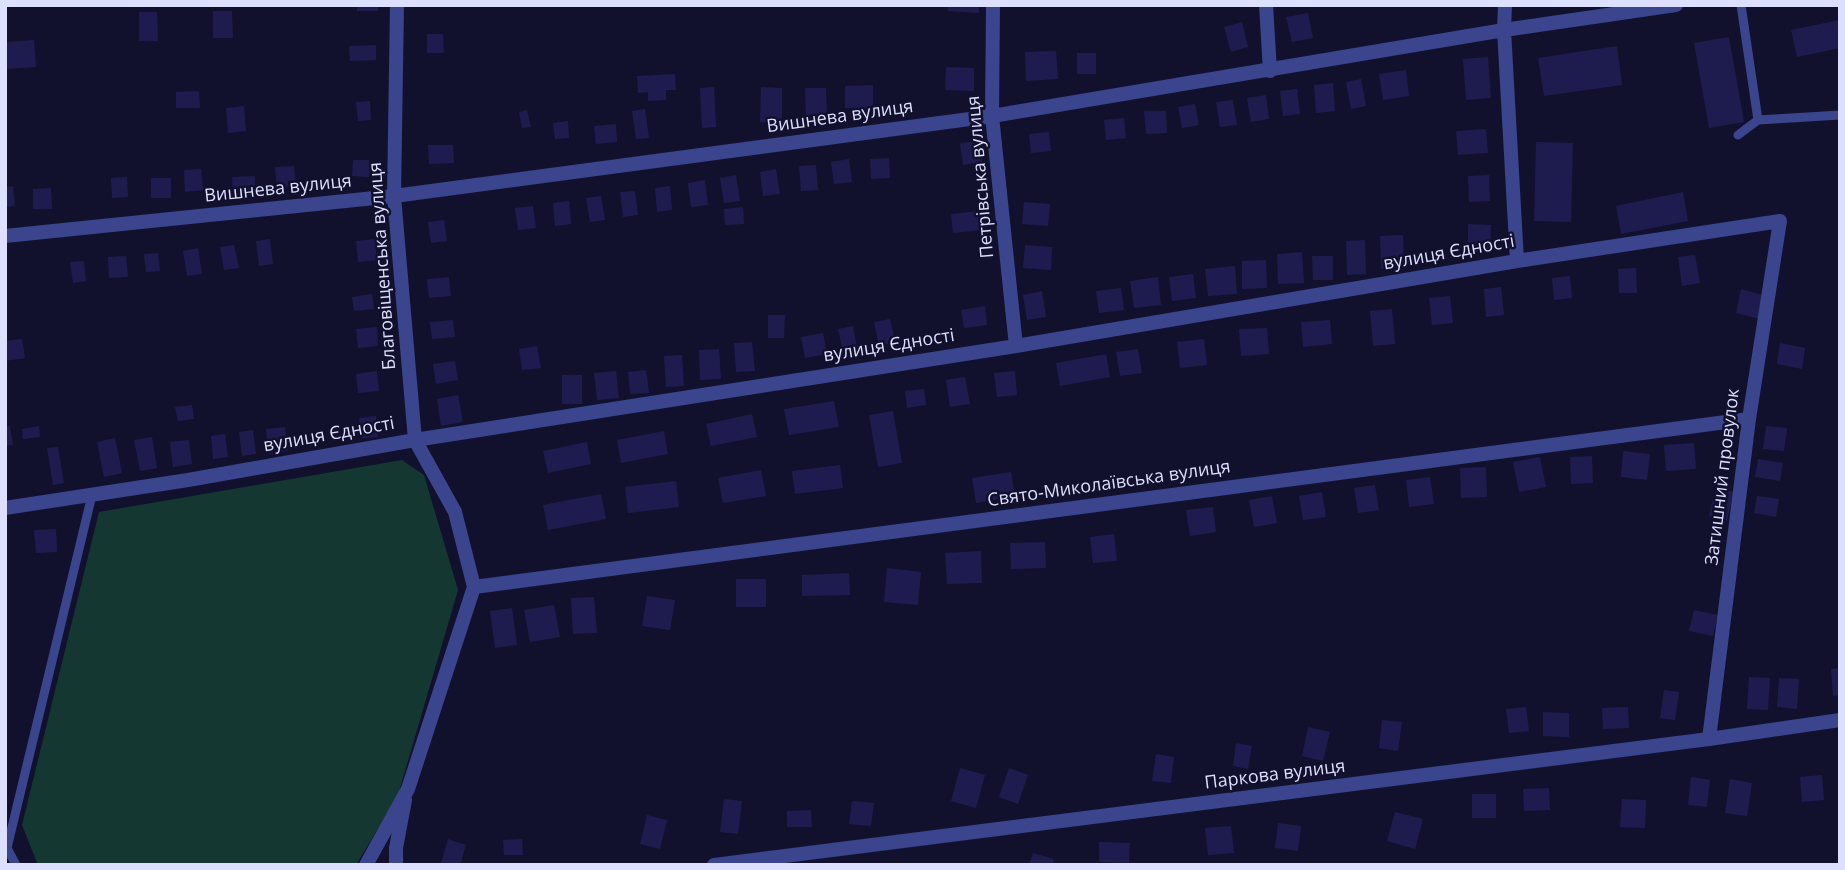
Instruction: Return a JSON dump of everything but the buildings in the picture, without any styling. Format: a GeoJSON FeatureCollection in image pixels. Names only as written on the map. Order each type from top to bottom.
{"type":"FeatureCollection","features":[{"type":"Feature","properties":{"kind":"street","name":"Благовіщенська вулиця"},"geometry":{"type":"LineString","coordinates":[[397,5],[394,197],[415,440]]}},
{"type":"Feature","properties":{"kind":"street","name":"Петрівська вулиця"},"geometry":{"type":"LineString","coordinates":[[993,5],[992,116],[1016,346]]}},
{"type":"Feature","properties":{"kind":"street"},"geometry":{"type":"LineString","coordinates":[[1266,5],[1270,71]]}},
{"type":"Feature","properties":{"kind":"street"},"geometry":{"type":"LineString","coordinates":[[1505,5],[1504,30],[1517,261]]}},
{"type":"Feature","properties":{"kind":"street","name":"Вишнева вулиця"},"geometry":{"type":"LineString","coordinates":[[5,236],[394,197],[992,116],[1504,30],[1676,5]]}},
{"type":"Feature","properties":{"kind":"street","name":"вулиця Єдності"},"geometry":{"type":"LineString","coordinates":[[5,508],[205,477],[415,440],[1016,346],[1517,261],[1780,221]]}},
{"type":"Feature","properties":{"kind":"street","name":"Затишний провулок"},"geometry":{"type":"LineString","coordinates":[[1709,739],[1749,419],[1780,221]]}},
{"type":"Feature","properties":{"kind":"street","name":"Свято-Миколаївська вулиця"},"geometry":{"type":"LineString","coordinates":[[474,587],[1749,419]]}},
{"type":"Feature","properties":{"kind":"street"},"geometry":{"type":"LineString","coordinates":[[396,865],[396,848],[408,789],[474,587],[454,512],[415,440]]}},
{"type":"Feature","properties":{"kind":"street","name":"Паркова вулиця"},"geometry":{"type":"LineString","coordinates":[[714,865],[1709,739],[1840,720]]}},
{"type":"Feature","properties":{"kind":"street"},"geometry":{"type":"LineString","coordinates":[[366,865],[408,789]]}},
{"type":"Feature","properties":{"kind":"lane"},"geometry":{"type":"LineString","coordinates":[[1741,5],[1758,120]]}},
{"type":"Feature","properties":{"kind":"lane"},"geometry":{"type":"LineString","coordinates":[[1738,135],[1758,120],[1840,115]]}},
{"type":"Feature","properties":{"kind":"lane"},"geometry":{"type":"LineString","coordinates":[[16,865],[8,848],[92,495]]}},
{"type":"Feature","properties":{"kind":"green space"},"geometry":{"type":"Polygon","coordinates":[[[402,460],[424,475],[458,590],[398,795],[356,865],[38,865],[22,825],[99,512],[402,460]]]}}]}
